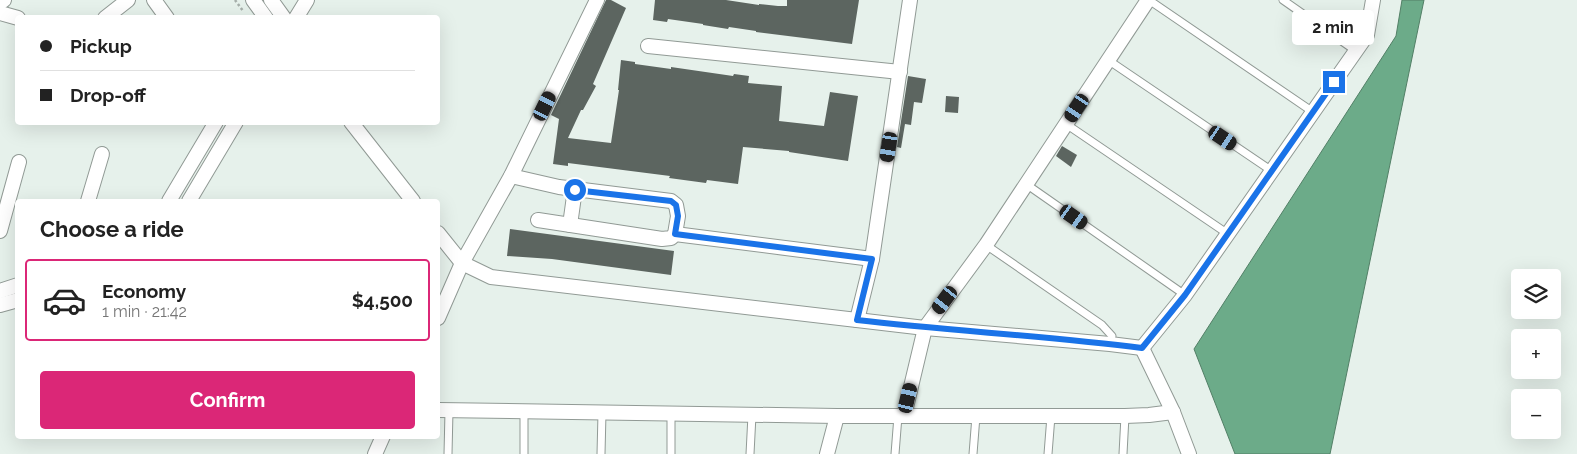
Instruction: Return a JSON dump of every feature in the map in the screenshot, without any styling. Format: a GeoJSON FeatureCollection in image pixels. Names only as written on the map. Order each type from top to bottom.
{"type":"FeatureCollection","features":[{"type":"Feature","properties":{"kind":"street"},"geometry":{"type":"LineString","coordinates":[[0,3],[4,0]]}},
{"type":"Feature","properties":{"kind":"street"},"geometry":{"type":"LineString","coordinates":[[109,15],[128,0]]}},
{"type":"Feature","properties":{"kind":"street"},"geometry":{"type":"LineString","coordinates":[[154,0],[165,15]]}},
{"type":"Feature","properties":{"kind":"street"},"geometry":{"type":"LineString","coordinates":[[253,0],[264,15]]}},
{"type":"Feature","properties":{"kind":"street"},"geometry":{"type":"LineString","coordinates":[[271,0],[282,12]]}},
{"type":"Feature","properties":{"kind":"street"},"geometry":{"type":"LineString","coordinates":[[298,15],[306,0]]}},
{"type":"Feature","properties":{"kind":"street"},"geometry":{"type":"LineString","coordinates":[[440,313],[462,263],[511,176],[597,0]]}},
{"type":"Feature","properties":{"kind":"street"},"geometry":{"type":"LineString","coordinates":[[857,320],[872,259],[910,0]]}},
{"type":"Feature","properties":{"kind":"street"},"geometry":{"type":"LineString","coordinates":[[901,416],[925,328],[986,245],[1149,0]]}},
{"type":"Feature","properties":{"kind":"street"},"geometry":{"type":"LineString","coordinates":[[1142,348],[1185,295],[1367,35],[1373,0]]}},
{"type":"Feature","properties":{"kind":"street"},"geometry":{"type":"LineString","coordinates":[[0,13],[15,17]]}},
{"type":"Feature","properties":{"kind":"street"},"geometry":{"type":"LineString","coordinates":[[648,46],[900,72]]}},
{"type":"Feature","properties":{"kind":"street"},"geometry":{"type":"LineString","coordinates":[[170,199],[214,125]]}},
{"type":"Feature","properties":{"kind":"street"},"geometry":{"type":"LineString","coordinates":[[190,199],[234,125]]}},
{"type":"Feature","properties":{"kind":"street"},"geometry":{"type":"LineString","coordinates":[[353,125],[411,199]]}},
{"type":"Feature","properties":{"kind":"street"},"geometry":{"type":"LineString","coordinates":[[89,199],[102,154]]}},
{"type":"Feature","properties":{"kind":"street"},"geometry":{"type":"LineString","coordinates":[[0,230],[19,162]]}},
{"type":"Feature","properties":{"kind":"street"},"geometry":{"type":"LineString","coordinates":[[511,176],[559,188],[671,201],[676,205],[678,216],[675,234],[671,238],[662,239],[538,220]]}},
{"type":"Feature","properties":{"kind":"street"},"geometry":{"type":"LineString","coordinates":[[570,225],[575,190]]}},
{"type":"Feature","properties":{"kind":"street"},"geometry":{"type":"LineString","coordinates":[[675,234],[872,259]]}},
{"type":"Feature","properties":{"kind":"street"},"geometry":{"type":"LineString","coordinates":[[440,236],[462,263],[491,277],[925,328],[1142,348]]}},
{"type":"Feature","properties":{"kind":"street"},"geometry":{"type":"LineString","coordinates":[[0,291],[15,286]]}},
{"type":"Feature","properties":{"kind":"street"},"geometry":{"type":"LineString","coordinates":[[0,305],[15,301]]}},
{"type":"Feature","properties":{"kind":"street"},"geometry":{"type":"LineString","coordinates":[[1142,348],[1173,412],[1189,454]]}},
{"type":"Feature","properties":{"kind":"street"},"geometry":{"type":"LineString","coordinates":[[443,410],[837,416],[1125,416],[1173,412]]}},
{"type":"Feature","properties":{"kind":"street"},"geometry":{"type":"LineString","coordinates":[[827,454],[837,416]]}},
{"type":"Feature","properties":{"kind":"street"},"geometry":{"type":"LineString","coordinates":[[374,454],[382,439]]}},
{"type":"Feature","properties":{"kind":"lane"},"geometry":{"type":"LineString","coordinates":[[1149,0],[1313,112]]}},
{"type":"Feature","properties":{"kind":"lane"},"geometry":{"type":"LineString","coordinates":[[1284,0],[1356,51]]}},
{"type":"Feature","properties":{"kind":"lane"},"geometry":{"type":"LineString","coordinates":[[1108,60],[1272,171]]}},
{"type":"Feature","properties":{"kind":"lane"},"geometry":{"type":"LineString","coordinates":[[1066,124],[1228,234]]}},
{"type":"Feature","properties":{"kind":"lane"},"geometry":{"type":"LineString","coordinates":[[1026,184],[1185,295]]}},
{"type":"Feature","properties":{"kind":"lane"},"geometry":{"type":"LineString","coordinates":[[986,245],[1102,324],[1112,336],[1110,344]]}},
{"type":"Feature","properties":{"kind":"lane"},"geometry":{"type":"LineString","coordinates":[[443,410],[448,454]]}},
{"type":"Feature","properties":{"kind":"lane"},"geometry":{"type":"LineString","coordinates":[[524,412],[524,454]]}},
{"type":"Feature","properties":{"kind":"lane"},"geometry":{"type":"LineString","coordinates":[[601,454],[602,413]]}},
{"type":"Feature","properties":{"kind":"lane"},"geometry":{"type":"LineString","coordinates":[[671,414],[671,454]]}},
{"type":"Feature","properties":{"kind":"lane"},"geometry":{"type":"LineString","coordinates":[[750,454],[752,415]]}},
{"type":"Feature","properties":{"kind":"lane"},"geometry":{"type":"LineString","coordinates":[[895,454],[901,416]]}},
{"type":"Feature","properties":{"kind":"lane"},"geometry":{"type":"LineString","coordinates":[[973,454],[976,416]]}},
{"type":"Feature","properties":{"kind":"lane"},"geometry":{"type":"LineString","coordinates":[[1048,454],[1051,416]]}},
{"type":"Feature","properties":{"kind":"lane"},"geometry":{"type":"LineString","coordinates":[[1123,454],[1125,416]]}},
{"type":"Feature","properties":{"kind":"shaded area"},"geometry":{"type":"Polygon","coordinates":[[[1402,0],[1424,0],[1330,454],[1235,454],[1194,349],[1396,36],[1402,0]]]}},
{"type":"Feature","properties":{"kind":"building"},"geometry":{"type":"Polygon","coordinates":[[[606,0],[611,0],[626,8],[593,84],[596,86],[583,110],[581,110],[568,138],[611,143],[619,90],[621,60],[671,69],[671,67],[733,76],[734,74],[749,76],[748,83],[782,86],[779,121],[824,126],[830,92],[858,96],[848,161],[789,151],[743,147],[738,184],[707,180],[706,183],[669,178],[670,176],[568,163],[568,166],[553,164],[559,119],[551,115],[606,0]]]}},
{"type":"Feature","properties":{"kind":"building"},"geometry":{"type":"Polygon","coordinates":[[[655,0],[726,0],[759,5],[787,6],[787,0],[859,0],[852,44],[729,27],[728,29],[668,19],[667,22],[653,20],[655,0]]]}},
{"type":"Feature","properties":{"kind":"building"},"geometry":{"type":"Polygon","coordinates":[[[908,76],[926,79],[922,103],[914,102],[911,125],[905,124],[901,148],[897,147],[908,76]]]}},
{"type":"Feature","properties":{"kind":"building"},"geometry":{"type":"Polygon","coordinates":[[[946,96],[959,97],[958,113],[945,112],[946,96]]]}},
{"type":"Feature","properties":{"kind":"building"},"geometry":{"type":"Polygon","coordinates":[[[1062,146],[1077,155],[1071,167],[1056,156],[1062,146]]]}},
{"type":"Feature","properties":{"kind":"building"},"geometry":{"type":"Polygon","coordinates":[[[510,229],[674,251],[671,275],[552,259],[507,256],[510,229]]]}},
{"type":"Feature","properties":{"kind":"route"},"geometry":{"type":"LineString","coordinates":[[575,190],[671,201],[676,205],[678,216],[675,234],[872,259],[857,320],[1142,348],[1185,295],[1334,82]]}}]}
